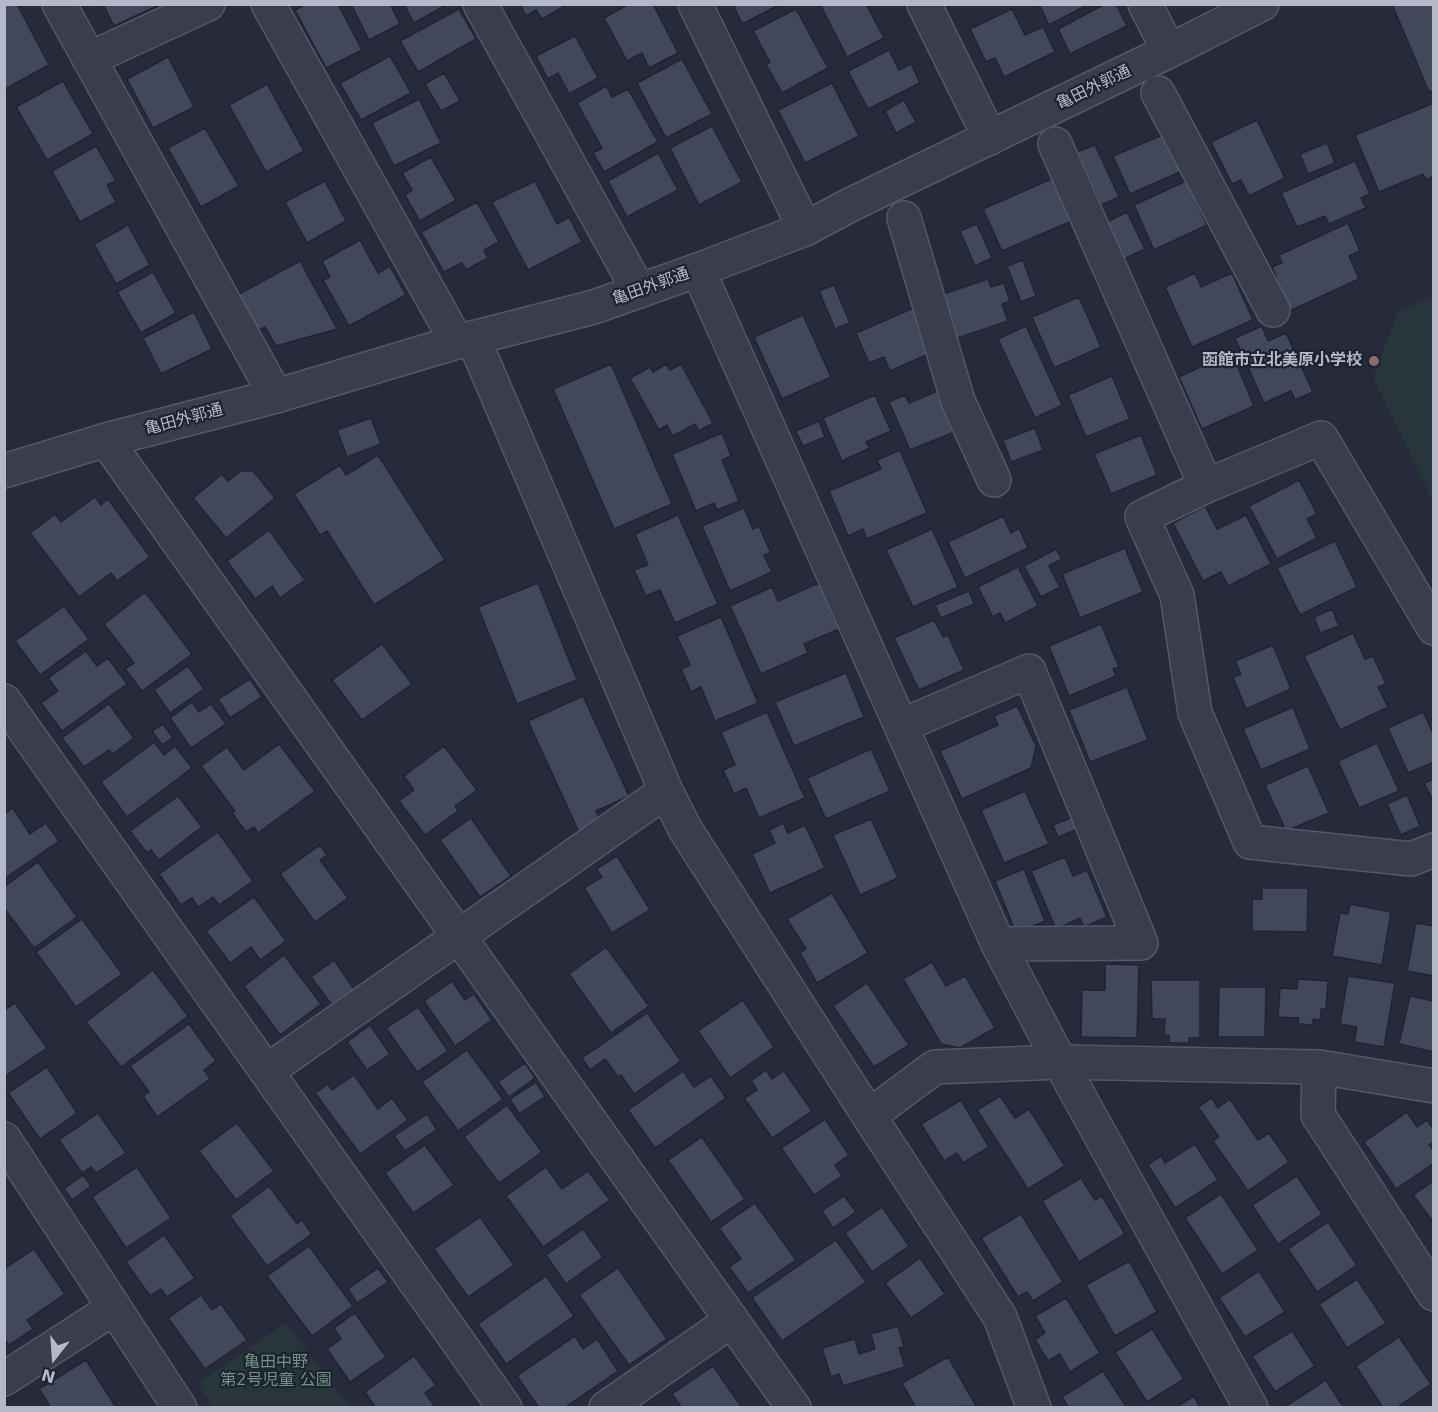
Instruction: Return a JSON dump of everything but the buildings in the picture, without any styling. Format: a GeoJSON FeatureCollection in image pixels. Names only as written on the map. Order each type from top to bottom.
{"type":"FeatureCollection","features":[{"type":"Feature","properties":{"kind":"street"},"geometry":{"type":"LineString","coordinates":[[59,4],[276,396]]}},
{"type":"Feature","properties":{"kind":"street"},"geometry":{"type":"LineString","coordinates":[[89,59],[208,4]]}},
{"type":"Feature","properties":{"kind":"street"},"geometry":{"type":"LineString","coordinates":[[268,4],[465,340],[685,830],[1000,1317],[1034,1407]]}},
{"type":"Feature","properties":{"kind":"street"},"geometry":{"type":"LineString","coordinates":[[480,4],[639,291]]}},
{"type":"Feature","properties":{"kind":"street"},"geometry":{"type":"LineString","coordinates":[[695,4],[805,229]]}},
{"type":"Feature","properties":{"kind":"street"},"geometry":{"type":"LineString","coordinates":[[924,4],[990,138]]}},
{"type":"Feature","properties":{"kind":"street"},"geometry":{"type":"LineString","coordinates":[[1145,4],[1169,51]]}},
{"type":"Feature","properties":{"kind":"street","name":"亀田外郭通"},"geometry":{"type":"LineString","coordinates":[[4,471],[106,440],[276,396],[465,340],[594,307],[698,270],[805,229],[1262,4]]}},
{"type":"Feature","properties":{"kind":"street"},"geometry":{"type":"LineString","coordinates":[[1158,93],[1273,310]]}},
{"type":"Feature","properties":{"kind":"street"},"geometry":{"type":"LineString","coordinates":[[1055,144],[1206,486]]}},
{"type":"Feature","properties":{"kind":"street"},"geometry":{"type":"LineString","coordinates":[[904,218],[958,401],[994,480]]}},
{"type":"Feature","properties":{"kind":"street"},"geometry":{"type":"LineString","coordinates":[[698,270],[998,944],[1060,1062],[1251,1407]]}},
{"type":"Feature","properties":{"kind":"street"},"geometry":{"type":"LineString","coordinates":[[1434,628],[1321,438],[1206,486],[1142,517],[1177,595],[1195,712],[1250,842],[1411,859],[1434,850]]}},
{"type":"Feature","properties":{"kind":"street"},"geometry":{"type":"LineString","coordinates":[[106,440],[794,1407]]}},
{"type":"Feature","properties":{"kind":"street"},"geometry":{"type":"LineString","coordinates":[[901,726],[1029,671],[1141,943],[998,944]]}},
{"type":"Feature","properties":{"kind":"street"},"geometry":{"type":"LineString","coordinates":[[4,701],[506,1407]]}},
{"type":"Feature","properties":{"kind":"street"},"geometry":{"type":"LineString","coordinates":[[267,1071],[666,791]]}},
{"type":"Feature","properties":{"kind":"street"},"geometry":{"type":"LineString","coordinates":[[869,1116],[935,1067],[1060,1062],[1319,1067],[1434,1086]]}},
{"type":"Feature","properties":{"kind":"street"},"geometry":{"type":"LineString","coordinates":[[1319,1067],[1318,1115],[1434,1294]]}},
{"type":"Feature","properties":{"kind":"street"},"geometry":{"type":"LineString","coordinates":[[4,1139],[180,1407]]}},
{"type":"Feature","properties":{"kind":"street"},"geometry":{"type":"LineString","coordinates":[[4,1379],[114,1308]]}},
{"type":"Feature","properties":{"kind":"street"},"geometry":{"type":"LineString","coordinates":[[606,1407],[732,1320]]}},
{"type":"Feature","properties":{"kind":"green space"},"geometry":{"type":"Polygon","coordinates":[[[1433,296],[1433,501],[1373,377],[1398,312],[1433,296]]]}},
{"type":"Feature","properties":{"kind":"green space","name":"亀田中野 第2号児童 公園"},"geometry":{"type":"Polygon","coordinates":[[[286,1322],[349,1407],[213,1407],[198,1384],[286,1322]]]}},
{"type":"Feature","properties":{"kind":"place","name":"函館市立北美原小学校"},"geometry":{"type":"Point","coordinates":[1374,361]}}]}
